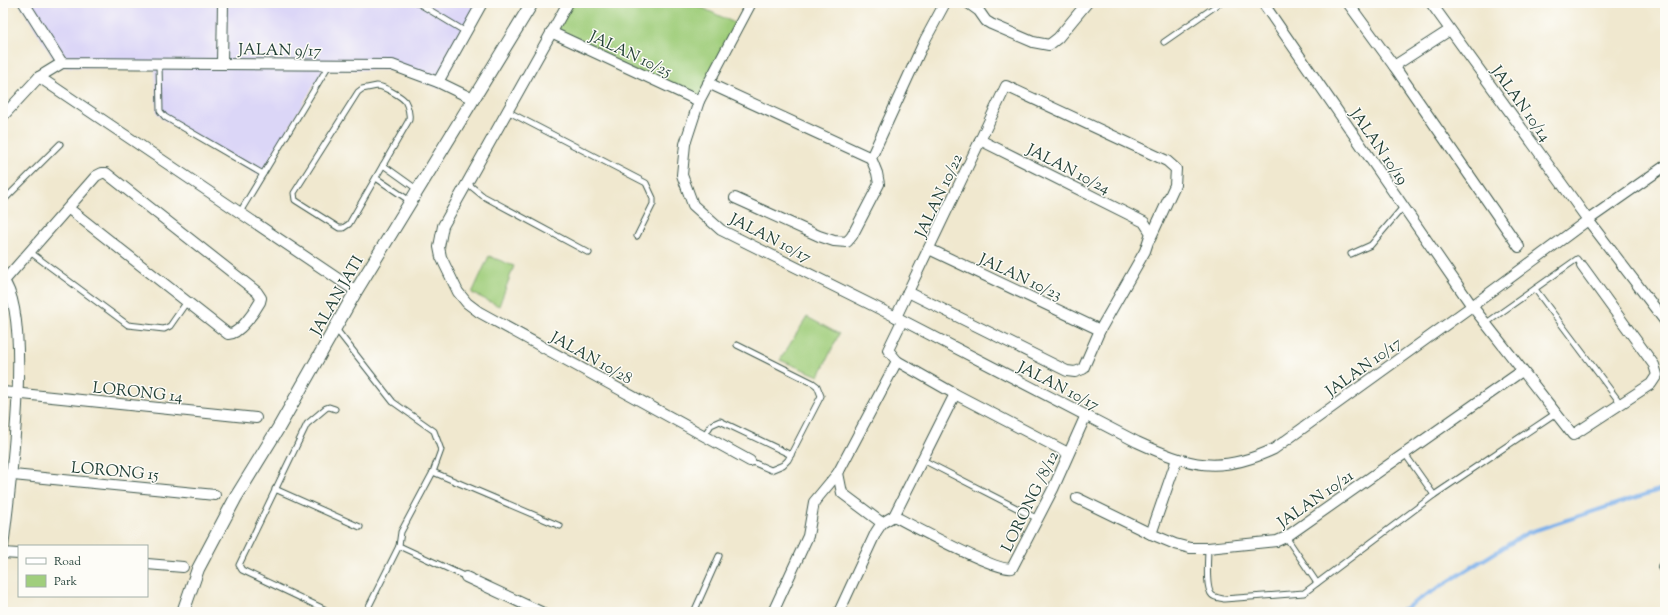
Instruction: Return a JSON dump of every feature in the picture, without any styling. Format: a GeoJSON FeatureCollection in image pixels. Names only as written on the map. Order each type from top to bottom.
{"type":"FeatureCollection","features":[{"type":"Feature","properties":{"kind":"street"},"geometry":{"type":"LineString","coordinates":[[3,116],[39,77],[62,62],[24,3]]}},
{"type":"Feature","properties":{"kind":"street"},"geometry":{"type":"LineString","coordinates":[[222,63],[223,3]]}},
{"type":"Feature","properties":{"kind":"street"},"geometry":{"type":"LineString","coordinates":[[438,82],[482,3]]}},
{"type":"Feature","properties":{"kind":"street","name":"JALAN JATI"},"geometry":{"type":"LineString","coordinates":[[183,612],[198,569],[236,497],[280,427],[356,291],[532,3]]}},
{"type":"Feature","properties":{"kind":"street"},"geometry":{"type":"LineString","coordinates":[[467,183],[568,3]]}},
{"type":"Feature","properties":{"kind":"street","name":"JALAN 10/17"},"geometry":{"type":"LineString","coordinates":[[751,3],[699,101],[684,144],[682,175],[693,205],[721,230],[899,319],[1137,442],[1177,459],[1208,465],[1222,465],[1248,461],[1274,449],[1588,220],[1665,166]]}},
{"type":"Feature","properties":{"kind":"street"},"geometry":{"type":"LineString","coordinates":[[871,158],[925,40],[945,3]]}},
{"type":"Feature","properties":{"kind":"street"},"geometry":{"type":"LineString","coordinates":[[968,3],[979,11],[986,21],[991,24],[1033,42],[1049,45],[1058,38],[1087,3]]}},
{"type":"Feature","properties":{"kind":"street","name":"JALAN 10/19"},"geometry":{"type":"LineString","coordinates":[[1263,3],[1472,306],[1573,435],[1621,404]]}},
{"type":"Feature","properties":{"kind":"street"},"geometry":{"type":"LineString","coordinates":[[1348,3],[1394,66],[1519,247]]}},
{"type":"Feature","properties":{"kind":"street","name":"JALAN 10/14"},"geometry":{"type":"LineString","coordinates":[[1431,3],[1588,220],[1665,321]]}},
{"type":"Feature","properties":{"kind":"street"},"geometry":{"type":"LineString","coordinates":[[1394,66],[1450,30]]}},
{"type":"Feature","properties":{"kind":"street","name":"JALAN 10/25"},"geometry":{"type":"LineString","coordinates":[[551,32],[699,101]]}},
{"type":"Feature","properties":{"kind":"street","name":"JALAN 9/17"},"geometry":{"type":"LineString","coordinates":[[62,62],[392,65],[438,82],[473,100]]}},
{"type":"Feature","properties":{"kind":"street"},"geometry":{"type":"LineString","coordinates":[[39,77],[356,291]]}},
{"type":"Feature","properties":{"kind":"street"},"geometry":{"type":"LineString","coordinates":[[708,83],[871,158],[877,172],[878,184],[852,236],[847,242],[834,241],[819,236],[734,198]]}},
{"type":"Feature","properties":{"kind":"street","name":"JALAN 10/22"},"geometry":{"type":"LineString","coordinates":[[899,319],[908,292],[1006,86],[1167,161],[1176,169],[1175,186],[1150,240]]}},
{"type":"Feature","properties":{"kind":"street","name":"JALAN 10/24"},"geometry":{"type":"LineString","coordinates":[[980,140],[1144,222],[1151,233],[1150,240]]}},
{"type":"Feature","properties":{"kind":"street"},"geometry":{"type":"LineString","coordinates":[[3,547],[7,475],[18,394],[17,320],[10,290],[4,280],[30,252],[68,208],[99,174],[106,173],[109,175],[257,292],[261,298],[259,305],[238,331],[232,335],[225,333],[68,208]]}},
{"type":"Feature","properties":{"kind":"street","name":"JALAN 10/28"},"geometry":{"type":"LineString","coordinates":[[467,183],[443,226],[439,247],[441,257],[458,292],[467,304],[750,462]]}},
{"type":"Feature","properties":{"kind":"street"},"geometry":{"type":"LineString","coordinates":[[908,292],[1067,371],[1075,372],[1083,369],[1100,330],[1141,259],[1150,240]]}},
{"type":"Feature","properties":{"kind":"street","name":"JALAN 10/23"},"geometry":{"type":"LineString","coordinates":[[928,249],[1100,330]]}},
{"type":"Feature","properties":{"kind":"street"},"geometry":{"type":"LineString","coordinates":[[1582,266],[1656,370],[1657,375],[1651,384],[1621,404]]}},
{"type":"Feature","properties":{"kind":"street"},"geometry":{"type":"LineString","coordinates":[[899,319],[888,350],[897,361],[955,394],[1068,453]]}},
{"type":"Feature","properties":{"kind":"street"},"geometry":{"type":"LineString","coordinates":[[773,612],[808,536],[814,502],[838,473],[897,361]]}},
{"type":"Feature","properties":{"kind":"street","name":"JALAN 10/21"},"geometry":{"type":"LineString","coordinates":[[1077,498],[1151,534],[1175,544],[1190,548],[1208,548],[1277,542],[1522,371]]}},
{"type":"Feature","properties":{"kind":"street","name":"LORONG 14"},"geometry":{"type":"LineString","coordinates":[[3,392],[256,418]]}},
{"type":"Feature","properties":{"kind":"street"},"geometry":{"type":"LineString","coordinates":[[840,612],[876,532],[882,523],[894,516],[955,394]]}},
{"type":"Feature","properties":{"kind":"street","name":"LORONG /8/12"},"geometry":{"type":"LineString","coordinates":[[894,516],[981,559],[1008,570],[1012,568],[1038,519],[1086,415]]}},
{"type":"Feature","properties":{"kind":"street"},"geometry":{"type":"LineString","coordinates":[[1151,534],[1177,459]]}},
{"type":"Feature","properties":{"kind":"street"},"geometry":{"type":"LineString","coordinates":[[838,473],[842,493],[882,523]]}},
{"type":"Feature","properties":{"kind":"street","name":"LORONG 15"},"geometry":{"type":"LineString","coordinates":[[7,475],[215,495]]}},
{"type":"Feature","properties":{"kind":"street"},"geometry":{"type":"LineString","coordinates":[[3,553],[18,554]]}},
{"type":"Feature","properties":{"kind":"street"},"geometry":{"type":"LineString","coordinates":[[148,564],[183,567]]}},
{"type":"Feature","properties":{"kind":"street"},"geometry":{"type":"LineString","coordinates":[[466,577],[541,612]]}},
{"type":"Feature","properties":{"kind":"lane"},"geometry":{"type":"LineString","coordinates":[[418,3],[466,32]]}},
{"type":"Feature","properties":{"kind":"lane"},"geometry":{"type":"LineString","coordinates":[[1164,42],[1220,3]]}},
{"type":"Feature","properties":{"kind":"lane"},"geometry":{"type":"LineString","coordinates":[[159,64],[160,111],[165,117],[263,174]]}},
{"type":"Feature","properties":{"kind":"lane"},"geometry":{"type":"LineString","coordinates":[[240,212],[329,65]]}},
{"type":"Feature","properties":{"kind":"lane"},"geometry":{"type":"LineString","coordinates":[[379,86],[403,100],[410,117],[383,165],[350,222],[343,228],[336,226],[298,202],[294,196],[295,190],[358,92],[364,88],[379,86]]}},
{"type":"Feature","properties":{"kind":"lane"},"geometry":{"type":"LineString","coordinates":[[507,111],[646,183],[653,198],[653,204],[637,236]]}},
{"type":"Feature","properties":{"kind":"lane"},"geometry":{"type":"LineString","coordinates":[[3,201],[60,144]]}},
{"type":"Feature","properties":{"kind":"lane"},"geometry":{"type":"LineString","coordinates":[[383,165],[418,190]]}},
{"type":"Feature","properties":{"kind":"lane"},"geometry":{"type":"LineString","coordinates":[[376,178],[411,202]]}},
{"type":"Feature","properties":{"kind":"lane"},"geometry":{"type":"LineString","coordinates":[[467,183],[483,196],[589,253]]}},
{"type":"Feature","properties":{"kind":"lane"},"geometry":{"type":"LineString","coordinates":[[1351,254],[1371,245],[1403,207]]}},
{"type":"Feature","properties":{"kind":"lane"},"geometry":{"type":"LineString","coordinates":[[30,252],[128,325],[164,329],[170,326],[186,302]]}},
{"type":"Feature","properties":{"kind":"lane"},"geometry":{"type":"LineString","coordinates":[[1485,324],[1577,259],[1582,266]]}},
{"type":"Feature","properties":{"kind":"lane"},"geometry":{"type":"LineString","coordinates":[[1535,289],[1621,404]]}},
{"type":"Feature","properties":{"kind":"lane"},"geometry":{"type":"LineString","coordinates":[[335,328],[393,402],[434,431],[441,450],[432,472],[401,532],[399,546],[366,612]]}},
{"type":"Feature","properties":{"kind":"lane"},"geometry":{"type":"LineString","coordinates":[[737,345],[813,383],[820,391],[821,396],[785,464],[774,470],[768,470],[750,462]]}},
{"type":"Feature","properties":{"kind":"lane"},"geometry":{"type":"LineString","coordinates":[[324,609],[240,568],[240,562],[307,424],[326,408],[329,407],[335,409]]}},
{"type":"Feature","properties":{"kind":"lane"},"geometry":{"type":"LineString","coordinates":[[1208,548],[1208,585],[1211,594],[1216,597],[1224,599],[1304,593],[1434,495],[1556,413]]}},
{"type":"Feature","properties":{"kind":"lane"},"geometry":{"type":"LineString","coordinates":[[704,436],[711,424],[720,421],[791,455]]}},
{"type":"Feature","properties":{"kind":"lane"},"geometry":{"type":"LineString","coordinates":[[1405,454],[1434,495]]}},
{"type":"Feature","properties":{"kind":"lane"},"geometry":{"type":"LineString","coordinates":[[923,460],[1038,519]]}},
{"type":"Feature","properties":{"kind":"lane"},"geometry":{"type":"LineString","coordinates":[[432,472],[560,526]]}},
{"type":"Feature","properties":{"kind":"lane"},"geometry":{"type":"LineString","coordinates":[[276,489],[360,527]]}},
{"type":"Feature","properties":{"kind":"lane"},"geometry":{"type":"LineString","coordinates":[[1286,537],[1317,583]]}},
{"type":"Feature","properties":{"kind":"lane"},"geometry":{"type":"LineString","coordinates":[[399,546],[466,577]]}},
{"type":"Feature","properties":{"kind":"lane"},"geometry":{"type":"LineString","coordinates":[[694,612],[719,556]]}},
{"type":"Feature","properties":{"kind":"shaded area"},"geometry":{"type":"Polygon","coordinates":[[[19,3],[486,3],[440,89],[392,70],[323,70],[260,176],[163,119],[157,113],[155,69],[63,67],[55,61],[19,3]]]}},
{"type":"Feature","properties":{"kind":"green space"},"geometry":{"type":"Polygon","coordinates":[[[567,3],[692,3],[739,25],[699,101],[551,32],[567,3]]]}},
{"type":"Feature","properties":{"kind":"green space"},"geometry":{"type":"Polygon","coordinates":[[[489,256],[514,266],[499,306],[472,293],[489,256]]]}},
{"type":"Feature","properties":{"kind":"green space"},"geometry":{"type":"Polygon","coordinates":[[[807,317],[839,334],[819,376],[780,360],[807,317]]]}},
{"type":"Feature","properties":{"kind":"waterway"},"geometry":{"type":"LineString","coordinates":[[1399,612],[1527,533],[1665,488]]}}]}
